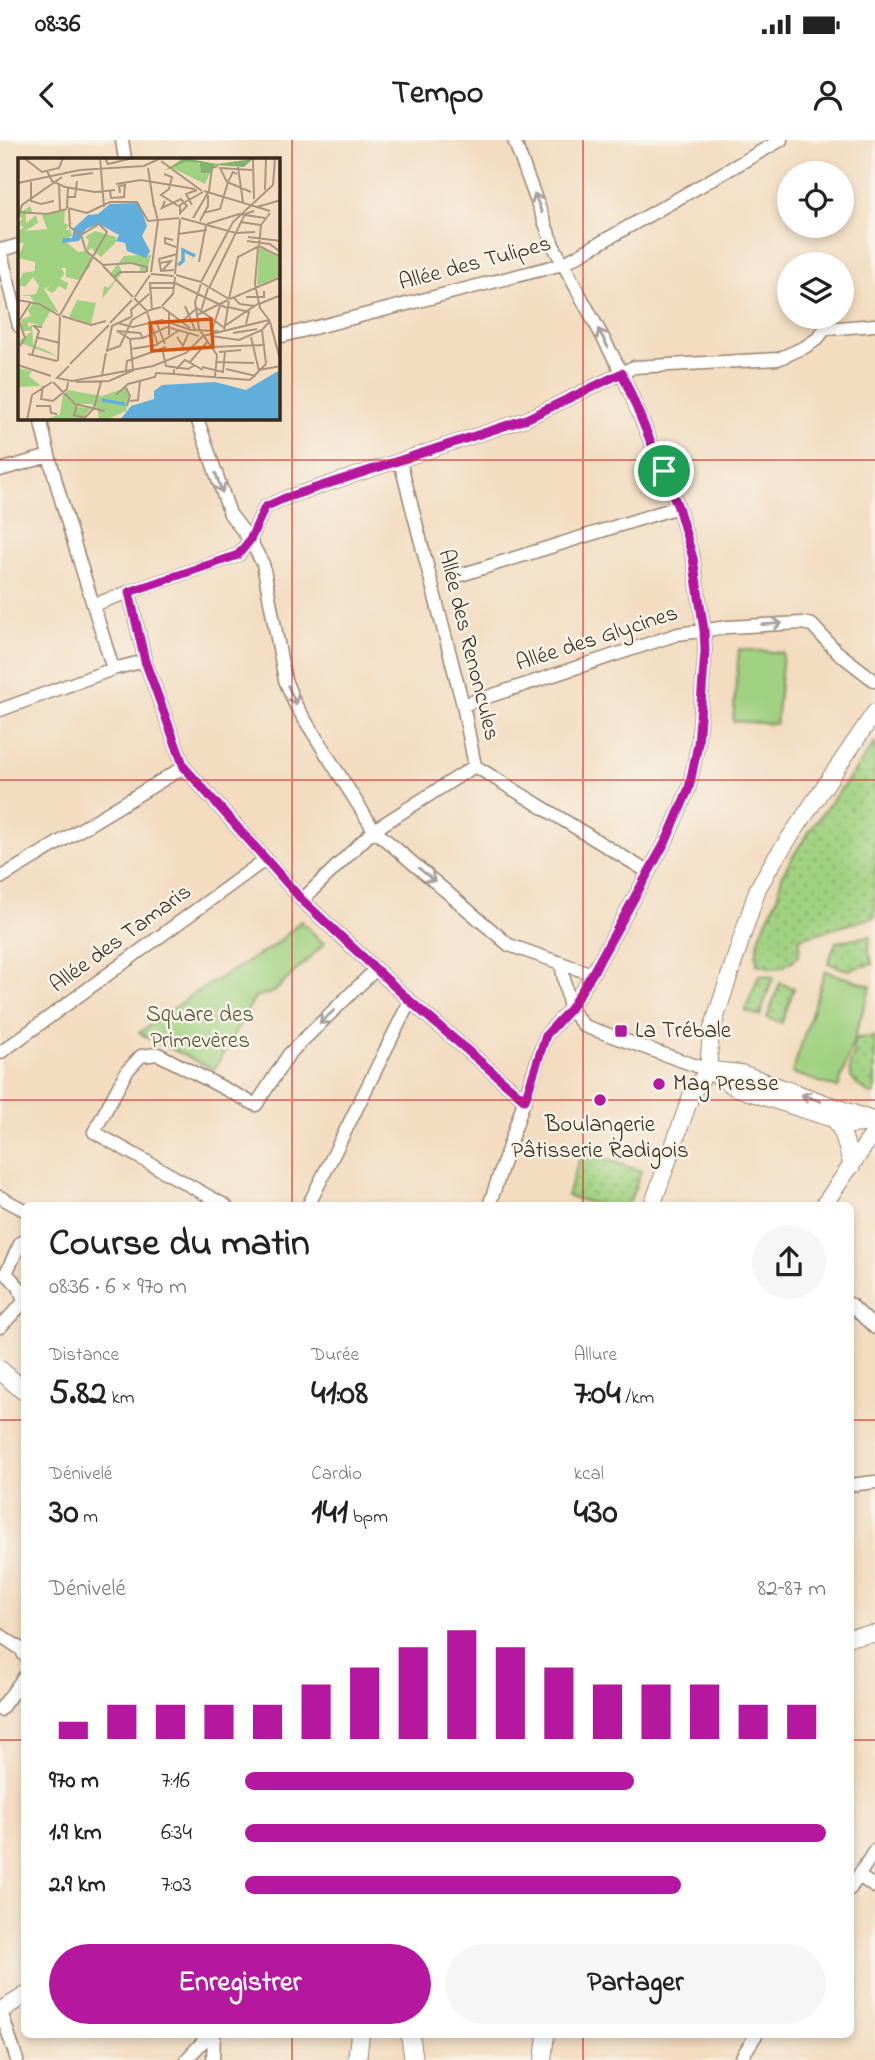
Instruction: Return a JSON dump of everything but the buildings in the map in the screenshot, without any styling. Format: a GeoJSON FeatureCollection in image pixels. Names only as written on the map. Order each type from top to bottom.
{"type":"FeatureCollection","features":[{"type":"Feature","properties":{"kind":"main road"},"geometry":{"type":"LineString","coordinates":[[0,1364],[21,1382]]}},
{"type":"Feature","properties":{"kind":"main road"},"geometry":{"type":"LineString","coordinates":[[0,1370],[21,1388]]}},
{"type":"Feature","properties":{"kind":"main road"},"geometry":{"type":"LineString","coordinates":[[357,2060],[360,2038]]}},
{"type":"Feature","properties":{"kind":"main road"},"geometry":{"type":"LineString","coordinates":[[410,2038],[414,2060]]}},
{"type":"Feature","properties":{"kind":"street"},"geometry":{"type":"LineString","coordinates":[[122,140],[125,158]]}},
{"type":"Feature","properties":{"kind":"street"},"geometry":{"type":"LineString","coordinates":[[490,1202],[546,1035],[570,1009],[592,974],[667,839],[689,788],[698,744],[705,651],[693,558],[678,507],[622,373],[553,245],[514,140]]}},
{"type":"Feature","properties":{"kind":"street","name":"Allée des Tulipes"},"geometry":{"type":"LineString","coordinates":[[280,336],[564,264],[781,140]]}},
{"type":"Feature","properties":{"kind":"street"},"geometry":{"type":"LineString","coordinates":[[18,245],[0,250],[6,290],[18,320]]}},
{"type":"Feature","properties":{"kind":"street"},"geometry":{"type":"LineString","coordinates":[[93,605],[238,555],[250,540],[265,507],[285,498],[526,419],[634,367],[778,359],[805,347],[817,339],[825,328],[875,325]]}},
{"type":"Feature","properties":{"kind":"street"},"geometry":{"type":"LineString","coordinates":[[40,420],[113,669]]}},
{"type":"Feature","properties":{"kind":"street"},"geometry":{"type":"LineString","coordinates":[[198,420],[230,514],[250,540],[263,564],[285,680],[295,704],[374,830],[509,945],[592,974]]}},
{"type":"Feature","properties":{"kind":"street"},"geometry":{"type":"LineString","coordinates":[[0,470],[49,456]]}},
{"type":"Feature","properties":{"kind":"street","name":"Allée des Renoncules"},"geometry":{"type":"LineString","coordinates":[[400,461],[463,705],[475,766],[648,872]]}},
{"type":"Feature","properties":{"kind":"street"},"geometry":{"type":"LineString","coordinates":[[454,577],[678,507]]}},
{"type":"Feature","properties":{"kind":"street"},"geometry":{"type":"LineString","coordinates":[[129,592],[145,661],[184,767],[302,900],[410,1001],[525,1100]]}},
{"type":"Feature","properties":{"kind":"street","name":"Allée des Glycines"},"geometry":{"type":"LineString","coordinates":[[463,705],[678,634],[790,623],[812,625],[836,651],[875,681]]}},
{"type":"Feature","properties":{"kind":"street"},"geometry":{"type":"LineString","coordinates":[[0,710],[113,669],[145,661]]}},
{"type":"Feature","properties":{"kind":"street"},"geometry":{"type":"LineString","coordinates":[[653,1202],[692,1093],[708,1070],[711,1032],[758,888],[875,712]]}},
{"type":"Feature","properties":{"kind":"street"},"geometry":{"type":"LineString","coordinates":[[302,900],[374,830],[475,766]]}},
{"type":"Feature","properties":{"kind":"street"},"geometry":{"type":"LineString","coordinates":[[0,878],[184,767]]}},
{"type":"Feature","properties":{"kind":"street","name":"Allée des Tamaris"},"geometry":{"type":"LineString","coordinates":[[0,1053],[266,859]]}},
{"type":"Feature","properties":{"kind":"street"},"geometry":{"type":"LineString","coordinates":[[561,964],[570,1009],[584,1026],[708,1070],[736,1088],[851,1125],[875,1122]]}},
{"type":"Feature","properties":{"kind":"street"},"geometry":{"type":"LineString","coordinates":[[219,1202],[94,1132],[127,1071],[141,1056],[158,1054],[256,1105],[289,1054],[376,970]]}},
{"type":"Feature","properties":{"kind":"street"},"geometry":{"type":"LineString","coordinates":[[310,1202],[410,1001]]}},
{"type":"Feature","properties":{"kind":"street"},"geometry":{"type":"LineString","coordinates":[[708,1070],[741,1073],[875,1122]]}},
{"type":"Feature","properties":{"kind":"street"},"geometry":{"type":"LineString","coordinates":[[835,1120],[843,1134],[852,1166]]}},
{"type":"Feature","properties":{"kind":"street"},"geometry":{"type":"LineString","coordinates":[[826,1202],[875,1131]]}},
{"type":"Feature","properties":{"kind":"street"},"geometry":{"type":"LineString","coordinates":[[0,1197],[21,1208]]}},
{"type":"Feature","properties":{"kind":"street"},"geometry":{"type":"LineString","coordinates":[[21,1242],[6,1273],[21,1293]]}},
{"type":"Feature","properties":{"kind":"street"},"geometry":{"type":"LineString","coordinates":[[0,1327],[21,1304]]}},
{"type":"Feature","properties":{"kind":"street"},"geometry":{"type":"LineString","coordinates":[[854,1308],[875,1328]]}},
{"type":"Feature","properties":{"kind":"street"},"geometry":{"type":"LineString","coordinates":[[854,1485],[875,1482]]}},
{"type":"Feature","properties":{"kind":"street"},"geometry":{"type":"LineString","coordinates":[[854,1637],[875,1634]]}},
{"type":"Feature","properties":{"kind":"street"},"geometry":{"type":"LineString","coordinates":[[0,1635],[21,1650]]}},
{"type":"Feature","properties":{"kind":"street"},"geometry":{"type":"LineString","coordinates":[[0,1710],[21,1681]]}},
{"type":"Feature","properties":{"kind":"street"},"geometry":{"type":"LineString","coordinates":[[854,1883],[875,1850]]}},
{"type":"Feature","properties":{"kind":"street"},"geometry":{"type":"LineString","coordinates":[[859,1876],[875,1887]]}},
{"type":"Feature","properties":{"kind":"street"},"geometry":{"type":"LineString","coordinates":[[17,2060],[0,2011],[21,1998]]}},
{"type":"Feature","properties":{"kind":"street"},"geometry":{"type":"LineString","coordinates":[[186,2060],[208,2038]]}},
{"type":"Feature","properties":{"kind":"street"},"geometry":{"type":"LineString","coordinates":[[211,2038],[213,2060]]}},
{"type":"Feature","properties":{"kind":"street"},"geometry":{"type":"LineString","coordinates":[[543,2060],[546,2038]]}},
{"type":"Feature","properties":{"kind":"street"},"geometry":{"type":"LineString","coordinates":[[740,2060],[754,2038]]}},
{"type":"Feature","properties":{"kind":"green space"},"geometry":{"type":"Polygon","coordinates":[[[739,649],[783,653],[776,724],[733,721],[739,649]]]}},
{"type":"Feature","properties":{"kind":"green space"},"geometry":{"type":"Polygon","coordinates":[[[875,743],[875,917],[800,938],[799,955],[784,966],[770,968],[757,964],[759,940],[777,899],[784,872],[816,822],[875,743]]]}},
{"type":"Feature","properties":{"kind":"green space","name":"Square des Primevères"},"geometry":{"type":"Polygon","coordinates":[[[301,921],[324,944],[274,992],[255,997],[214,1070],[139,1033],[193,994],[275,945],[301,921]]]}},
{"type":"Feature","properties":{"kind":"green space"},"geometry":{"type":"Polygon","coordinates":[[[870,936],[872,964],[847,970],[828,963],[836,942],[870,936]]]}},
{"type":"Feature","properties":{"kind":"green space"},"geometry":{"type":"Polygon","coordinates":[[[825,971],[871,986],[838,1088],[792,1073],[825,971]]]}},
{"type":"Feature","properties":{"kind":"green space"},"geometry":{"type":"Polygon","coordinates":[[[759,975],[773,977],[760,1016],[745,1011],[759,975]]]}},
{"type":"Feature","properties":{"kind":"green space"},"geometry":{"type":"Polygon","coordinates":[[[780,983],[794,988],[782,1023],[767,1018],[780,983]]]}},
{"type":"Feature","properties":{"kind":"green space"},"geometry":{"type":"Polygon","coordinates":[[[875,1037],[875,1094],[872,1095],[855,1082],[850,1066],[855,1052],[852,1048],[857,1038],[875,1037]]]}},
{"type":"Feature","properties":{"kind":"green space"},"geometry":{"type":"Polygon","coordinates":[[[582,1151],[641,1171],[629,1202],[587,1202],[567,1196],[582,1151]]]}},
{"type":"Feature","properties":{"kind":"place","name":"La Trébale"},"geometry":{"type":"Point","coordinates":[621,1031]}},
{"type":"Feature","properties":{"kind":"place","name":"Mag Presse"},"geometry":{"type":"Point","coordinates":[659,1084]}},
{"type":"Feature","properties":{"kind":"place","name":"Boulangerie Pâtisserie Radigois"},"geometry":{"type":"Point","coordinates":[600,1100]}},
{"type":"Feature","properties":{"kind":"route"},"geometry":{"type":"LineString","coordinates":[[622,373],[664,471],[693,558],[704,630],[705,651],[698,744],[689,788],[667,839],[592,974],[570,1009],[546,1035],[525,1100],[410,1001],[302,900],[184,767],[145,661],[129,592],[238,555],[250,540],[265,507],[285,498],[526,419],[622,373]]}}]}
